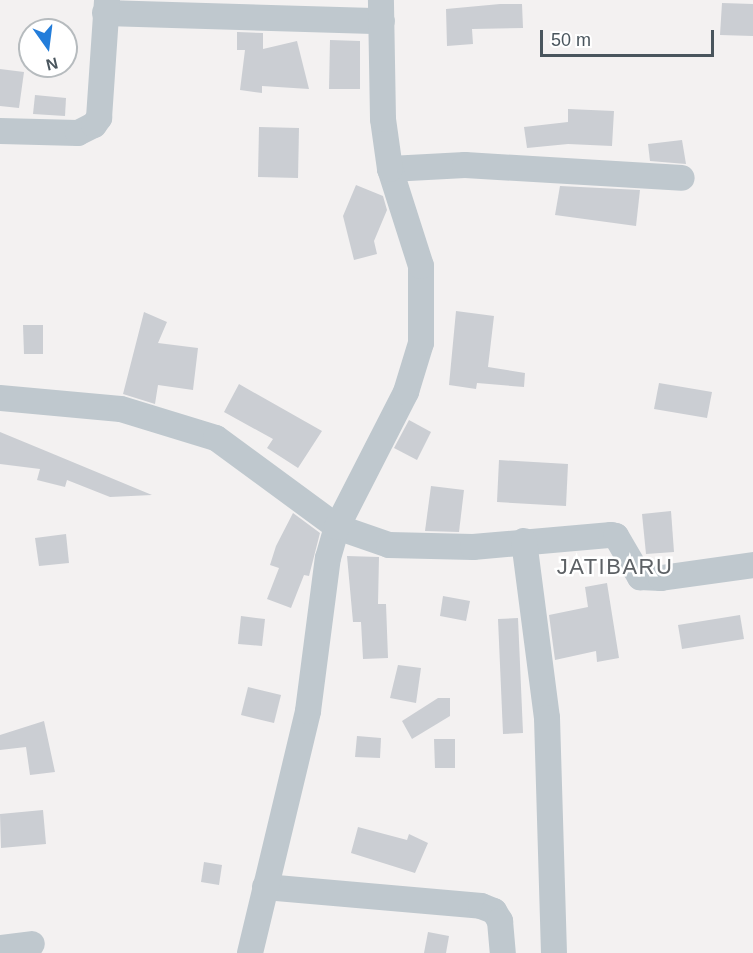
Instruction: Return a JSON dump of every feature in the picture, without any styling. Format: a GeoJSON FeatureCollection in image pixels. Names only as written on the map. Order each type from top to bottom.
{"type":"FeatureCollection","features":[{"type":"Feature","properties":{"kind":"street"},"geometry":{"type":"LineString","coordinates":[[0,131],[78,133],[94,125],[99,118],[106,7],[381,11],[381,100],[390,169],[421,266],[421,342],[406,392],[337,527],[323,582],[319,645],[310,700],[250,953]]}},
{"type":"Feature","properties":{"kind":"street"},"geometry":{"type":"LineString","coordinates":[[390,169],[465,165],[682,178]]}},
{"type":"Feature","properties":{"kind":"street"},"geometry":{"type":"LineString","coordinates":[[0,398],[121,409],[216,438],[337,527],[373,541],[412,547],[616,536],[640,577],[648,579],[753,565]]}},
{"type":"Feature","properties":{"kind":"street"},"geometry":{"type":"LineString","coordinates":[[524,541],[547,718],[554,953]]}},
{"type":"Feature","properties":{"kind":"street"},"geometry":{"type":"LineString","coordinates":[[266,887],[481,906],[494,911],[500,921],[504,953]]}},
{"type":"Feature","properties":{"kind":"street"},"geometry":{"type":"LineString","coordinates":[[0,948],[32,944]]}},
{"type":"Feature","properties":{"kind":"building"},"geometry":{"type":"Polygon","coordinates":[[[722,3],[753,4],[753,36],[720,35],[722,3]]]}},
{"type":"Feature","properties":{"kind":"building"},"geometry":{"type":"Polygon","coordinates":[[[522,4],[523,28],[472,29],[473,44],[447,46],[446,9],[522,4]]]}},
{"type":"Feature","properties":{"kind":"building"},"geometry":{"type":"Polygon","coordinates":[[[237,32],[263,33],[263,49],[297,41],[309,89],[262,86],[262,93],[240,90],[245,50],[237,50],[237,32]]]}},
{"type":"Feature","properties":{"kind":"building"},"geometry":{"type":"Polygon","coordinates":[[[330,40],[360,41],[360,89],[329,89],[330,40]]]}},
{"type":"Feature","properties":{"kind":"building"},"geometry":{"type":"Polygon","coordinates":[[[0,69],[18,71],[18,78],[23,78],[19,108],[0,106],[0,69]]]}},
{"type":"Feature","properties":{"kind":"building"},"geometry":{"type":"Polygon","coordinates":[[[35,95],[66,98],[65,116],[33,114],[35,95]]]}},
{"type":"Feature","properties":{"kind":"building"},"geometry":{"type":"Polygon","coordinates":[[[568,109],[614,111],[612,146],[568,144],[527,148],[524,127],[568,122],[568,109]]]}},
{"type":"Feature","properties":{"kind":"building"},"geometry":{"type":"Polygon","coordinates":[[[259,127],[299,128],[298,178],[258,177],[259,127]]]}},
{"type":"Feature","properties":{"kind":"building"},"geometry":{"type":"Polygon","coordinates":[[[682,140],[686,164],[650,161],[648,144],[682,140]]]}},
{"type":"Feature","properties":{"kind":"building"},"geometry":{"type":"Polygon","coordinates":[[[356,185],[383,196],[387,210],[374,241],[377,254],[354,260],[343,216],[356,185]]]}},
{"type":"Feature","properties":{"kind":"building"},"geometry":{"type":"Polygon","coordinates":[[[560,186],[640,190],[636,226],[555,215],[560,186]]]}},
{"type":"Feature","properties":{"kind":"building"},"geometry":{"type":"Polygon","coordinates":[[[456,311],[494,316],[488,367],[525,373],[524,387],[477,383],[476,389],[449,385],[456,311]]]}},
{"type":"Feature","properties":{"kind":"building"},"geometry":{"type":"Polygon","coordinates":[[[144,312],[167,322],[158,343],[198,348],[193,390],[158,385],[155,404],[123,394],[144,312]]]}},
{"type":"Feature","properties":{"kind":"building"},"geometry":{"type":"Polygon","coordinates":[[[23,325],[43,325],[43,354],[24,354],[23,325]]]}},
{"type":"Feature","properties":{"kind":"building"},"geometry":{"type":"Polygon","coordinates":[[[659,383],[712,392],[707,418],[654,409],[659,383]]]}},
{"type":"Feature","properties":{"kind":"building"},"geometry":{"type":"Polygon","coordinates":[[[239,384],[322,431],[298,468],[267,448],[273,439],[224,412],[239,384]]]}},
{"type":"Feature","properties":{"kind":"building"},"geometry":{"type":"Polygon","coordinates":[[[409,420],[431,432],[417,460],[394,448],[409,420]]]}},
{"type":"Feature","properties":{"kind":"building"},"geometry":{"type":"Polygon","coordinates":[[[0,432],[152,495],[110,497],[67,480],[65,487],[37,480],[40,469],[0,464],[0,432]]]}},
{"type":"Feature","properties":{"kind":"building"},"geometry":{"type":"Polygon","coordinates":[[[499,460],[568,464],[566,506],[497,502],[499,460]]]}},
{"type":"Feature","properties":{"kind":"building"},"geometry":{"type":"Polygon","coordinates":[[[431,486],[464,490],[459,532],[425,531],[431,486]]]}},
{"type":"Feature","properties":{"kind":"building"},"geometry":{"type":"Polygon","coordinates":[[[671,511],[674,552],[646,554],[642,514],[671,511]]]}},
{"type":"Feature","properties":{"kind":"building"},"geometry":{"type":"Polygon","coordinates":[[[293,513],[320,533],[309,576],[304,575],[291,608],[267,599],[279,568],[270,565],[276,546],[293,513]]]}},
{"type":"Feature","properties":{"kind":"building"},"geometry":{"type":"Polygon","coordinates":[[[66,534],[69,563],[39,566],[35,538],[66,534]]]}},
{"type":"Feature","properties":{"kind":"building"},"geometry":{"type":"Polygon","coordinates":[[[347,556],[379,557],[378,604],[386,604],[388,658],[363,659],[361,622],[353,622],[347,556]]]}},
{"type":"Feature","properties":{"kind":"building"},"geometry":{"type":"Polygon","coordinates":[[[607,583],[619,658],[597,662],[596,651],[555,660],[549,615],[588,607],[585,587],[607,583]]]}},
{"type":"Feature","properties":{"kind":"building"},"geometry":{"type":"Polygon","coordinates":[[[443,596],[470,601],[466,621],[440,616],[443,596]]]}},
{"type":"Feature","properties":{"kind":"building"},"geometry":{"type":"Polygon","coordinates":[[[740,615],[744,639],[682,649],[678,625],[740,615]]]}},
{"type":"Feature","properties":{"kind":"building"},"geometry":{"type":"Polygon","coordinates":[[[241,616],[265,619],[262,646],[238,644],[241,616]]]}},
{"type":"Feature","properties":{"kind":"building"},"geometry":{"type":"Polygon","coordinates":[[[518,618],[523,733],[503,734],[498,619],[518,618]]]}},
{"type":"Feature","properties":{"kind":"building"},"geometry":{"type":"Polygon","coordinates":[[[398,665],[421,668],[416,703],[390,698],[398,665]]]}},
{"type":"Feature","properties":{"kind":"building"},"geometry":{"type":"Polygon","coordinates":[[[248,687],[281,695],[274,723],[241,715],[248,687]]]}},
{"type":"Feature","properties":{"kind":"building"},"geometry":{"type":"Polygon","coordinates":[[[438,698],[450,698],[450,716],[412,739],[402,721],[438,698]]]}},
{"type":"Feature","properties":{"kind":"building"},"geometry":{"type":"Polygon","coordinates":[[[44,721],[55,772],[30,775],[26,747],[0,750],[0,735],[44,721]]]}},
{"type":"Feature","properties":{"kind":"building"},"geometry":{"type":"Polygon","coordinates":[[[357,736],[381,738],[380,758],[355,757],[357,736]]]}},
{"type":"Feature","properties":{"kind":"building"},"geometry":{"type":"Polygon","coordinates":[[[434,739],[455,739],[455,768],[435,768],[434,739]]]}},
{"type":"Feature","properties":{"kind":"building"},"geometry":{"type":"Polygon","coordinates":[[[43,810],[46,844],[1,848],[0,814],[43,810]]]}},
{"type":"Feature","properties":{"kind":"building"},"geometry":{"type":"Polygon","coordinates":[[[358,827],[407,840],[409,834],[428,843],[415,873],[351,853],[358,827]]]}},
{"type":"Feature","properties":{"kind":"building"},"geometry":{"type":"Polygon","coordinates":[[[204,862],[222,865],[219,885],[201,882],[204,862]]]}},
{"type":"Feature","properties":{"kind":"building"},"geometry":{"type":"Polygon","coordinates":[[[428,932],[449,936],[446,953],[424,953],[428,932]]]}},
{"type":"Feature","properties":{"kind":"district","name":"JATIBARU"},"geometry":{"type":"Point","coordinates":[615,567]}}]}
